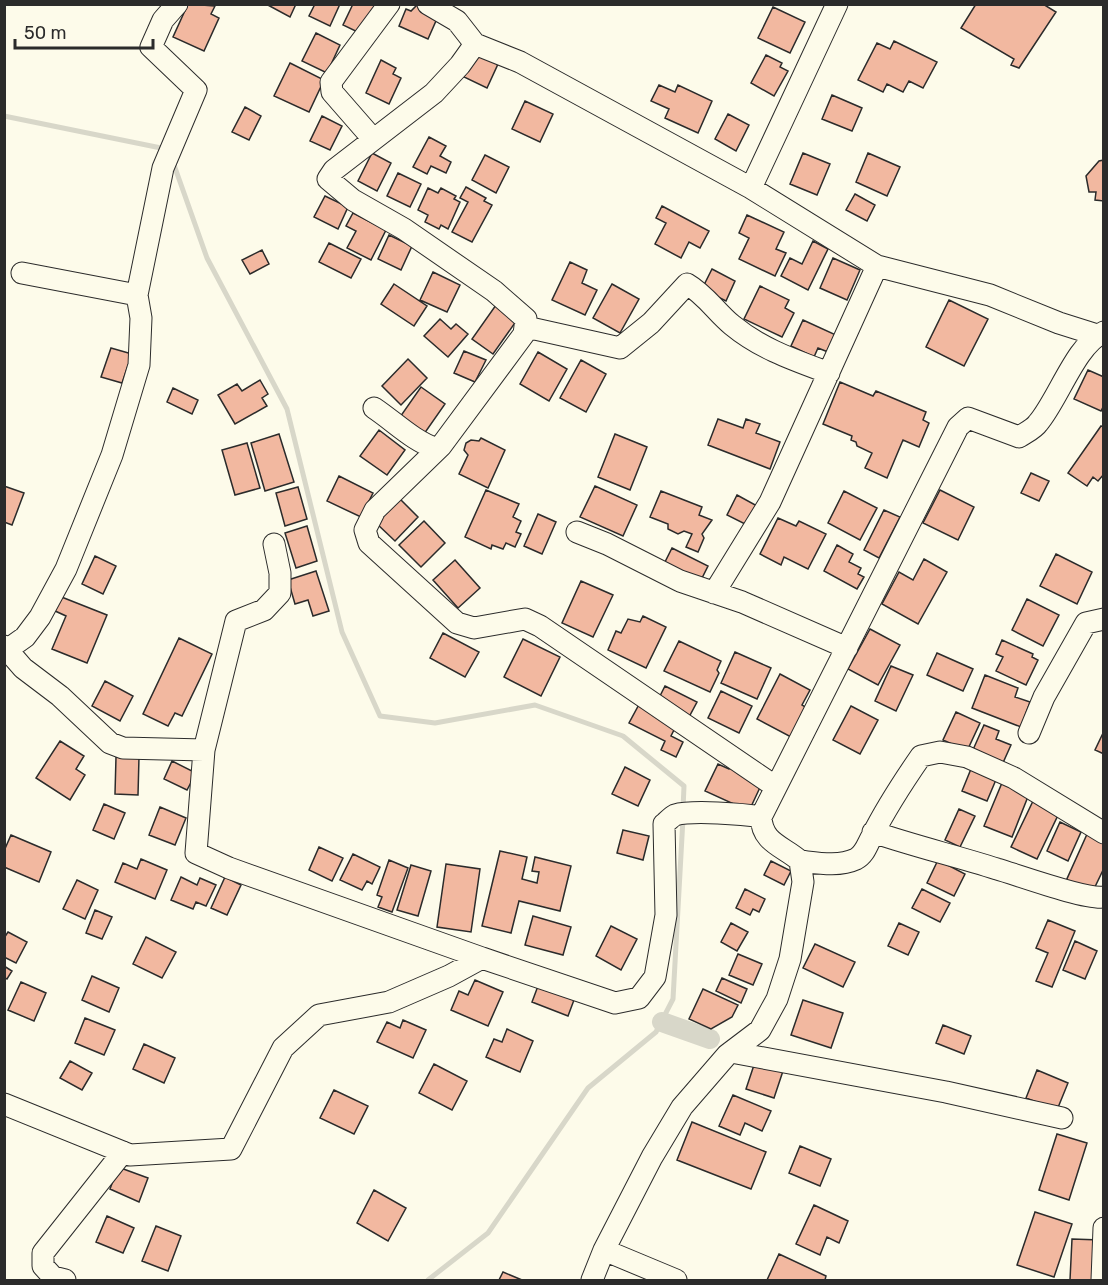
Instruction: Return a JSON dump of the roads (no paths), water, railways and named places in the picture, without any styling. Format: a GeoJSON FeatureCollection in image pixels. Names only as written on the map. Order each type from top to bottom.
{"type":"FeatureCollection","features":[{"type":"Feature","properties":{"kind":"street"},"geometry":{"type":"LineString","coordinates":[[177,4],[163,20],[151,46],[196,90],[163,168],[137,295],[141,318],[139,365],[112,455],[66,569],[40,617],[25,637],[6,649],[23,668],[60,696],[110,743],[123,748],[204,750]]}},
{"type":"Feature","properties":{"kind":"street"},"geometry":{"type":"LineString","coordinates":[[373,140],[332,92],[331,82],[389,4]]}},
{"type":"Feature","properties":{"kind":"street"},"geometry":{"type":"LineString","coordinates":[[428,4],[457,21],[475,44],[520,62],[751,188],[877,266],[990,295],[1059,323],[1100,333]]}},
{"type":"Feature","properties":{"kind":"street"},"geometry":{"type":"LineString","coordinates":[[751,188],[837,4]]}},
{"type":"Feature","properties":{"kind":"street"},"geometry":{"type":"LineString","coordinates":[[475,44],[460,65],[434,93],[334,171],[328,179],[353,200],[404,229],[494,291],[526,319],[524,334],[437,449],[375,510],[365,530],[369,543],[457,623],[474,628],[525,619],[540,626],[776,787]]}},
{"type":"Feature","properties":{"kind":"street"},"geometry":{"type":"LineString","coordinates":[[714,592],[770,502],[877,266]]}},
{"type":"Feature","properties":{"kind":"street"},"geometry":{"type":"LineString","coordinates":[[22,273],[137,295]]}},
{"type":"Feature","properties":{"kind":"street"},"geometry":{"type":"LineString","coordinates":[[526,327],[620,348],[651,323],[687,285],[700,292],[732,325],[772,352],[829,373]]}},
{"type":"Feature","properties":{"kind":"street"},"geometry":{"type":"LineString","coordinates":[[1100,333],[1084,348],[1037,425],[1019,437],[968,418],[958,427],[761,817],[765,835],[800,861],[825,864],[855,859],[863,854],[888,803],[921,756],[940,752],[967,758],[1014,778],[1104,833]]}},
{"type":"Feature","properties":{"kind":"street"},"geometry":{"type":"LineString","coordinates":[[374,408],[420,443],[437,449]]}},
{"type":"Feature","properties":{"kind":"street"},"geometry":{"type":"LineString","coordinates":[[577,532],[607,544],[680,581],[742,602],[847,648]]}},
{"type":"Feature","properties":{"kind":"street"},"geometry":{"type":"LineString","coordinates":[[274,544],[280,573],[280,593],[264,610],[236,621],[204,750],[196,853],[229,868],[615,1003],[639,998],[655,977],[666,915],[664,824],[675,816],[696,814],[739,813],[761,817]]}},
{"type":"Feature","properties":{"kind":"street"},"geometry":{"type":"LineString","coordinates":[[1029,733],[1048,688],[1086,623],[1104,619]]}},
{"type":"Feature","properties":{"kind":"street"},"geometry":{"type":"LineString","coordinates":[[873,832],[1061,889],[1097,898],[1104,897]]}},
{"type":"Feature","properties":{"kind":"street"},"geometry":{"type":"LineString","coordinates":[[592,1281],[604,1250],[671,1123],[699,1085],[731,1052],[760,1030],[785,979],[803,882],[800,861]]}},
{"type":"Feature","properties":{"kind":"street"},"geometry":{"type":"LineString","coordinates":[[4,1104],[130,1155],[231,1149],[283,1048],[318,1015],[389,1002],[449,976],[482,958]]}},
{"type":"Feature","properties":{"kind":"street"},"geometry":{"type":"LineString","coordinates":[[731,1052],[945,1092],[1062,1118]]}},
{"type":"Feature","properties":{"kind":"street"},"geometry":{"type":"LineString","coordinates":[[65,1281],[53,1277],[44,1266],[44,1253],[123,1152]]}},
{"type":"Feature","properties":{"kind":"street"},"geometry":{"type":"LineString","coordinates":[[1102,1281],[1104,1228]]}},
{"type":"Feature","properties":{"kind":"street"},"geometry":{"type":"LineString","coordinates":[[604,1250],[676,1281]]}},
{"type":"Feature","properties":{"kind":"waterway"},"geometry":{"type":"LineString","coordinates":[[4,116],[166,149]]}},
{"type":"Feature","properties":{"kind":"waterway"},"geometry":{"type":"LineString","coordinates":[[173,162],[207,258],[287,409],[342,632],[380,716],[435,723],[535,705],[623,736],[684,786],[683,809]]}},
{"type":"Feature","properties":{"kind":"waterway"},"geometry":{"type":"LineString","coordinates":[[428,1280],[488,1233],[588,1088],[656,1032],[673,999],[683,818]]}},
{"type":"Feature","properties":{"kind":"waterway"},"geometry":{"type":"LineString","coordinates":[[662,1022],[710,1039]]}}]}
